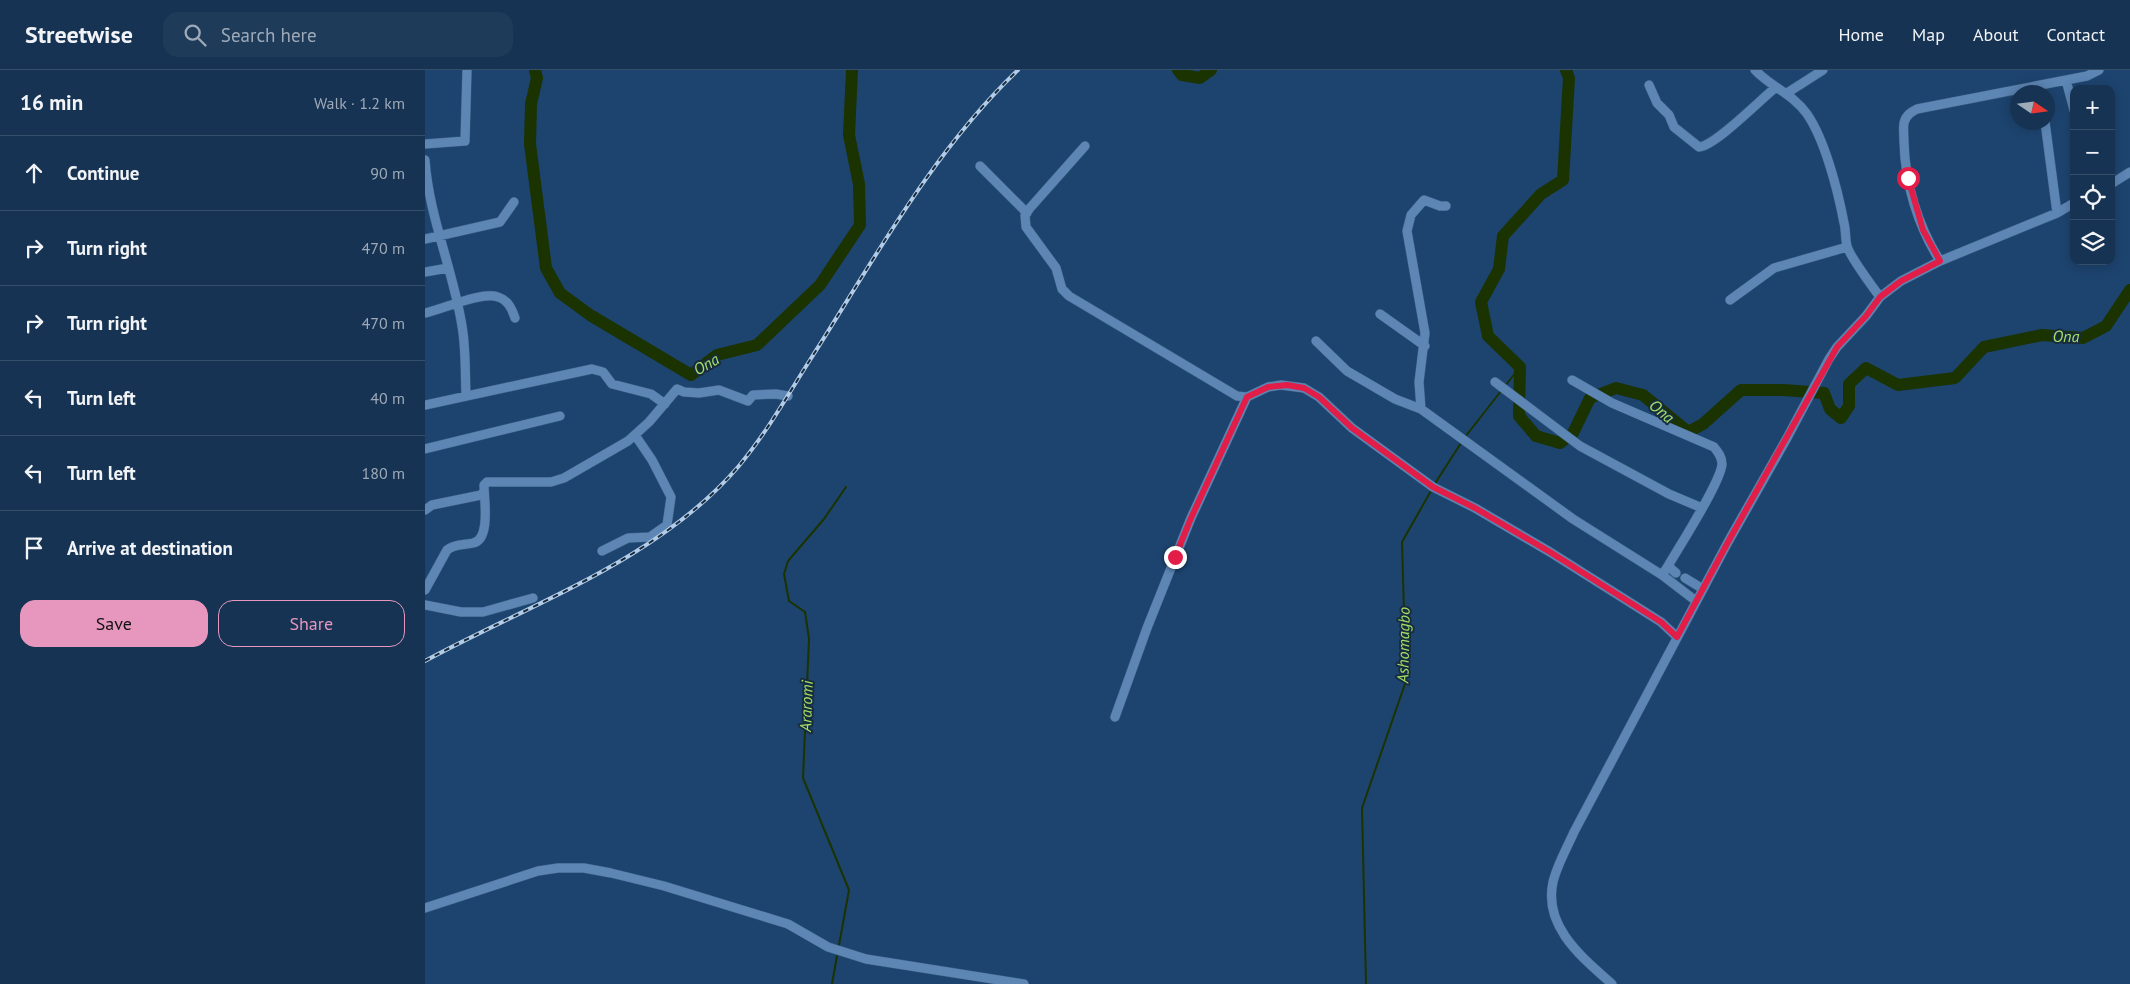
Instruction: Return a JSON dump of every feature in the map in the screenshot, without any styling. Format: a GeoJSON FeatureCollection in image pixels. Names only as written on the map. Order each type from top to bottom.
{"type":"FeatureCollection","features":[{"type":"Feature","properties":{"kind":"street"},"geometry":{"type":"LineString","coordinates":[[425,144],[465,141],[467,70]]}},
{"type":"Feature","properties":{"kind":"street"},"geometry":{"type":"LineString","coordinates":[[1755,70],[1775,88],[1787,93],[1808,115],[1821,140],[1841,206],[1847,247],[1880,297]]}},
{"type":"Feature","properties":{"kind":"street"},"geometry":{"type":"LineString","coordinates":[[1787,93],[1823,70]]}},
{"type":"Feature","properties":{"kind":"street"},"geometry":{"type":"LineString","coordinates":[[2048,85],[2087,76],[2099,70]]}},
{"type":"Feature","properties":{"kind":"street"},"geometry":{"type":"LineString","coordinates":[[2066,80],[2070,95]]}},
{"type":"Feature","properties":{"kind":"street"},"geometry":{"type":"LineString","coordinates":[[1649,85],[1657,103],[1669,115],[1675,127],[1699,147],[1704,146],[1724,133],[1775,88]]}},
{"type":"Feature","properties":{"kind":"street"},"geometry":{"type":"LineString","coordinates":[[1940,261],[1923,230],[1908,178],[1904,123],[1909,114],[1917,109],[2010,93]]}},
{"type":"Feature","properties":{"kind":"street"},"geometry":{"type":"LineString","coordinates":[[2046,130],[2057,213]]}},
{"type":"Feature","properties":{"kind":"street"},"geometry":{"type":"LineString","coordinates":[[1085,146],[1027,213],[1025,219],[1026,227],[1056,268],[1062,289],[1069,296],[1237,396],[1247,397],[1268,387],[1281,385],[1304,388],[1319,397],[1352,428],[1433,487],[1482,512],[1558,557],[1655,618],[1677,637]]}},
{"type":"Feature","properties":{"kind":"street"},"geometry":{"type":"LineString","coordinates":[[425,160],[427,186],[457,304],[464,343],[465,395]]}},
{"type":"Feature","properties":{"kind":"street"},"geometry":{"type":"LineString","coordinates":[[980,166],[1027,213]]}},
{"type":"Feature","properties":{"kind":"street"},"geometry":{"type":"LineString","coordinates":[[2115,181],[2130,172]]}},
{"type":"Feature","properties":{"kind":"street"},"geometry":{"type":"LineString","coordinates":[[1421,409],[1419,382],[1425,346],[1425,333],[1409,242],[1408,222],[1415,209],[1424,200],[1440,206],[1446,206]]}},
{"type":"Feature","properties":{"kind":"street"},"geometry":{"type":"LineString","coordinates":[[425,239],[500,222],[514,202]]}},
{"type":"Feature","properties":{"kind":"street"},"geometry":{"type":"LineString","coordinates":[[1612,984],[1574,949],[1563,933],[1553,908],[1553,884],[1575,832],[1677,637],[1815,384],[1837,347],[1866,316],[1880,297],[1901,281],[1940,261],[2057,213],[2070,205]]}},
{"type":"Feature","properties":{"kind":"street"},"geometry":{"type":"LineString","coordinates":[[1731,300],[1774,268],[1847,247]]}},
{"type":"Feature","properties":{"kind":"street"},"geometry":{"type":"LineString","coordinates":[[425,272],[448,268]]}},
{"type":"Feature","properties":{"kind":"street"},"geometry":{"type":"LineString","coordinates":[[425,313],[488,296],[496,296],[506,301],[512,308],[515,318]]}},
{"type":"Feature","properties":{"kind":"street"},"geometry":{"type":"LineString","coordinates":[[1380,314],[1425,346]]}},
{"type":"Feature","properties":{"kind":"street"},"geometry":{"type":"LineString","coordinates":[[1316,341],[1347,371],[1395,399],[1421,409],[1573,519],[1662,575],[1696,601]]}},
{"type":"Feature","properties":{"kind":"street"},"geometry":{"type":"LineString","coordinates":[[425,405],[592,369],[603,372],[612,384],[651,394],[665,404]]}},
{"type":"Feature","properties":{"kind":"street"},"geometry":{"type":"LineString","coordinates":[[1572,380],[1611,403],[1714,447],[1721,458],[1722,466],[1702,508],[1662,575]]}},
{"type":"Feature","properties":{"kind":"street"},"geometry":{"type":"LineString","coordinates":[[1495,382],[1580,446],[1669,494],[1702,508]]}},
{"type":"Feature","properties":{"kind":"street"},"geometry":{"type":"LineString","coordinates":[[425,590],[447,550],[453,546],[476,543],[481,539],[487,514],[484,491],[487,482],[558,480],[619,447],[635,435],[677,389],[684,392],[699,393],[719,390],[748,401],[753,395],[776,394],[788,396]]}},
{"type":"Feature","properties":{"kind":"street"},"geometry":{"type":"LineString","coordinates":[[1115,717],[1147,628],[1191,518],[1247,397]]}},
{"type":"Feature","properties":{"kind":"street"},"geometry":{"type":"LineString","coordinates":[[425,449],[560,416]]}},
{"type":"Feature","properties":{"kind":"street"},"geometry":{"type":"LineString","coordinates":[[602,551],[628,538],[650,537],[667,525],[671,497],[652,460],[635,435]]}},
{"type":"Feature","properties":{"kind":"street"},"geometry":{"type":"LineString","coordinates":[[425,510],[433,505],[481,495],[484,491]]}},
{"type":"Feature","properties":{"kind":"street"},"geometry":{"type":"LineString","coordinates":[[1668,566],[1703,589]]}},
{"type":"Feature","properties":{"kind":"street"},"geometry":{"type":"LineString","coordinates":[[425,605],[461,612],[483,612],[533,598]]}},
{"type":"Feature","properties":{"kind":"street"},"geometry":{"type":"LineString","coordinates":[[425,908],[538,871],[558,868],[584,868],[664,886],[788,924],[828,947],[866,959],[929,968],[978,981],[1024,984]]}},
{"type":"Feature","properties":{"kind":"waterway","name":"Ona"},"geometry":{"type":"LineString","coordinates":[[535,70],[537,78],[531,104],[530,144],[546,268],[560,293],[590,315],[691,375],[717,355],[757,345],[820,285],[860,225],[859,184],[849,135],[852,70]]}},
{"type":"Feature","properties":{"kind":"waterway","name":"Ona"},"geometry":{"type":"LineString","coordinates":[[1178,70],[1182,75],[1200,78],[1211,70]]}},
{"type":"Feature","properties":{"kind":"waterway","name":"Ona"},"geometry":{"type":"LineString","coordinates":[[1566,70],[1569,78],[1563,180],[1541,194],[1503,236],[1499,269],[1481,302],[1488,336],[1520,367],[1519,416],[1536,436],[1560,443],[1573,433],[1590,398],[1616,388],[1643,395],[1688,432],[1703,424],[1741,390],[1783,390],[1824,393],[1830,409],[1841,418],[1849,406],[1849,384],[1866,368],[1898,385],[1955,378],[1984,347],[2042,335],[2083,338],[2106,326],[2130,290]]}},
{"type":"Feature","properties":{"kind":"waterway","name":"Ashomagbo"},"geometry":{"type":"LineString","coordinates":[[1505,386],[1520,367]]}},
{"type":"Feature","properties":{"kind":"waterway","name":"Ashomagbo"},"geometry":{"type":"LineString","coordinates":[[1465,437],[1501,391]]}},
{"type":"Feature","properties":{"kind":"waterway","name":"Ashomagbo"},"geometry":{"type":"LineString","coordinates":[[1434,485],[1461,443]]}},
{"type":"Feature","properties":{"kind":"waterway","name":"Araromi"},"geometry":{"type":"LineString","coordinates":[[839,945],[849,890],[803,778],[809,639],[805,612],[789,601],[784,574],[788,561],[824,519],[846,487]]}},
{"type":"Feature","properties":{"kind":"waterway","name":"Ashomagbo"},"geometry":{"type":"LineString","coordinates":[[1366,984],[1362,808],[1406,681],[1402,542],[1432,489]]}},
{"type":"Feature","properties":{"kind":"waterway","name":"Araromi"},"geometry":{"type":"LineString","coordinates":[[832,984],[837,956]]}},
{"type":"Feature","properties":{"kind":"railway"},"geometry":{"type":"LineString","coordinates":[[425,661],[591,577],[670,529],[706,500],[738,467],[767,428],[881,246],[931,171],[987,102],[1018,70]]}},
{"type":"Feature","properties":{"kind":"route"},"geometry":{"type":"LineString","coordinates":[[1175,557],[1247,397],[1268,387],[1287,385],[1304,388],[1319,397],[1332,407],[1352,428],[1433,487],[1495,519],[1550,552],[1636,605],[1661,622],[1677,637],[1837,347],[1866,316],[1880,297],[1901,281],[1940,261],[1923,230],[1908,178]]}}]}
